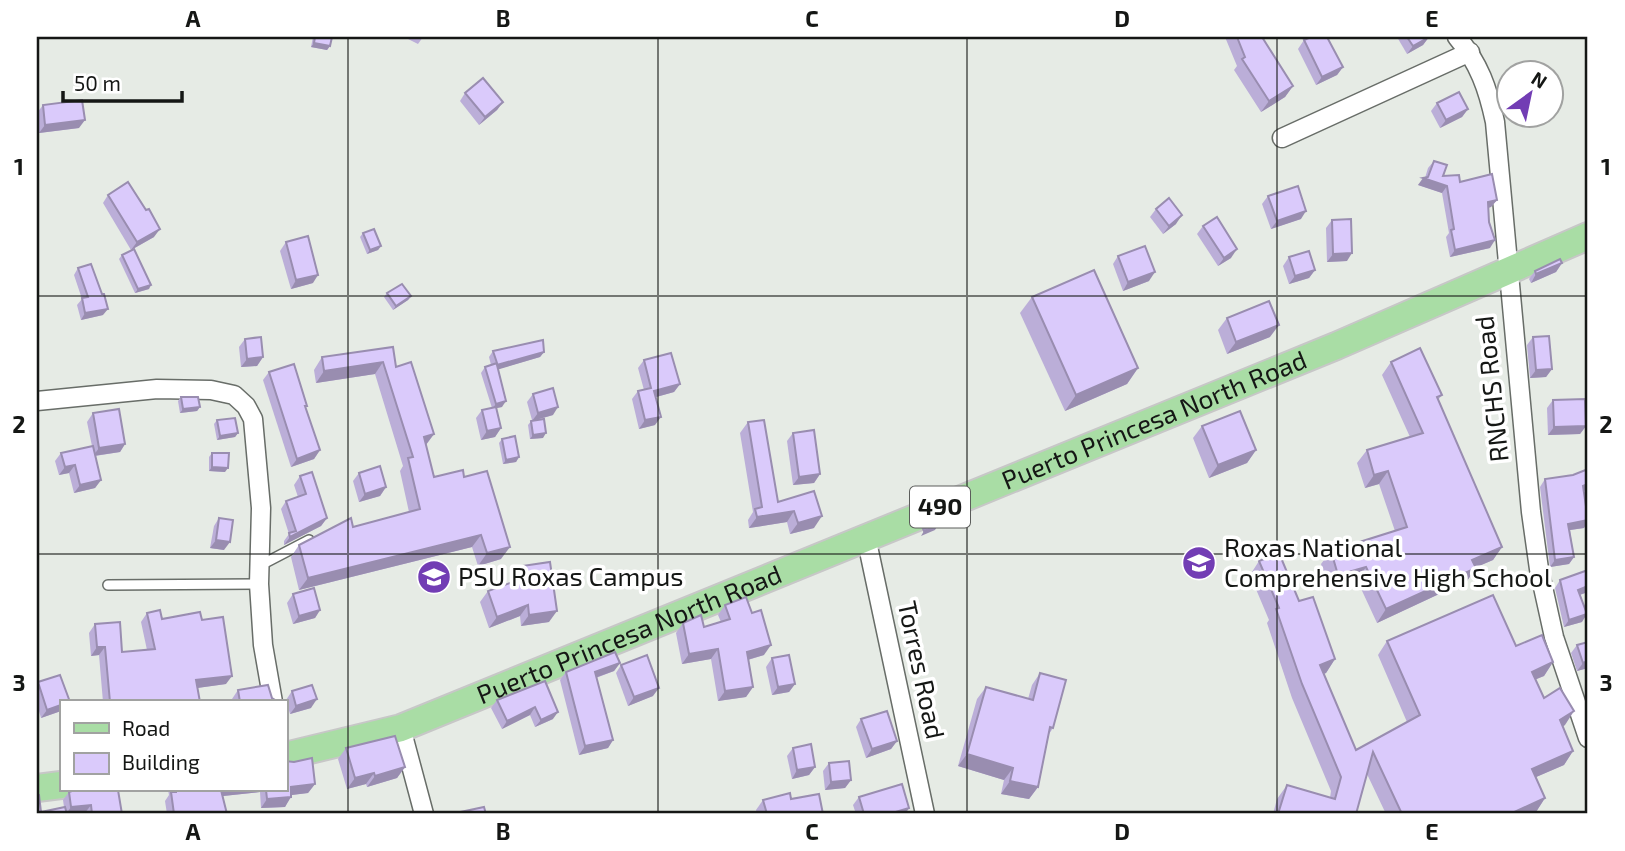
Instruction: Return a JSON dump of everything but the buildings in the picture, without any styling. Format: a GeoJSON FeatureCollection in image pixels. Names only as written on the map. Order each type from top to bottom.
{"type":"FeatureCollection","features":[{"type":"Feature","properties":{"kind":"main road","name":"Puerto Princesa North Road"},"geometry":{"type":"LineString","coordinates":[[287,753],[401,728],[1323,351],[1588,236]]}},
{"type":"Feature","properties":{"kind":"main road"},"geometry":{"type":"LineString","coordinates":[[37,788],[60,785]]}},
{"type":"Feature","properties":{"kind":"street","name":"RNCHS Road"},"geometry":{"type":"LineString","coordinates":[[1457,37],[1470,52],[1485,82],[1494,122],[1531,512],[1539,569],[1554,637],[1588,738]]}},
{"type":"Feature","properties":{"kind":"street"},"geometry":{"type":"LineString","coordinates":[[1282,138],[1470,52]]}},
{"type":"Feature","properties":{"kind":"street"},"geometry":{"type":"LineString","coordinates":[[37,401],[157,389],[211,390],[234,395],[246,407],[253,419],[261,508],[259,584],[263,645],[273,700]]}},
{"type":"Feature","properties":{"kind":"street","name":"Torres Road"},"geometry":{"type":"LineString","coordinates":[[866,537],[925,814]]}},
{"type":"Feature","properties":{"kind":"street"},"geometry":{"type":"LineString","coordinates":[[401,728],[424,814]]}},
{"type":"Feature","properties":{"kind":"lane"},"geometry":{"type":"LineString","coordinates":[[261,565],[319,536]]}},
{"type":"Feature","properties":{"kind":"lane"},"geometry":{"type":"LineString","coordinates":[[108,585],[259,584]]}},
{"type":"Feature","properties":{"kind":"place","name":"Roxas National Comprehensive High School"},"geometry":{"type":"Point","coordinates":[1199,563]}},
{"type":"Feature","properties":{"kind":"place","name":"PSU Roxas Campus"},"geometry":{"type":"Point","coordinates":[434,577]}}]}
